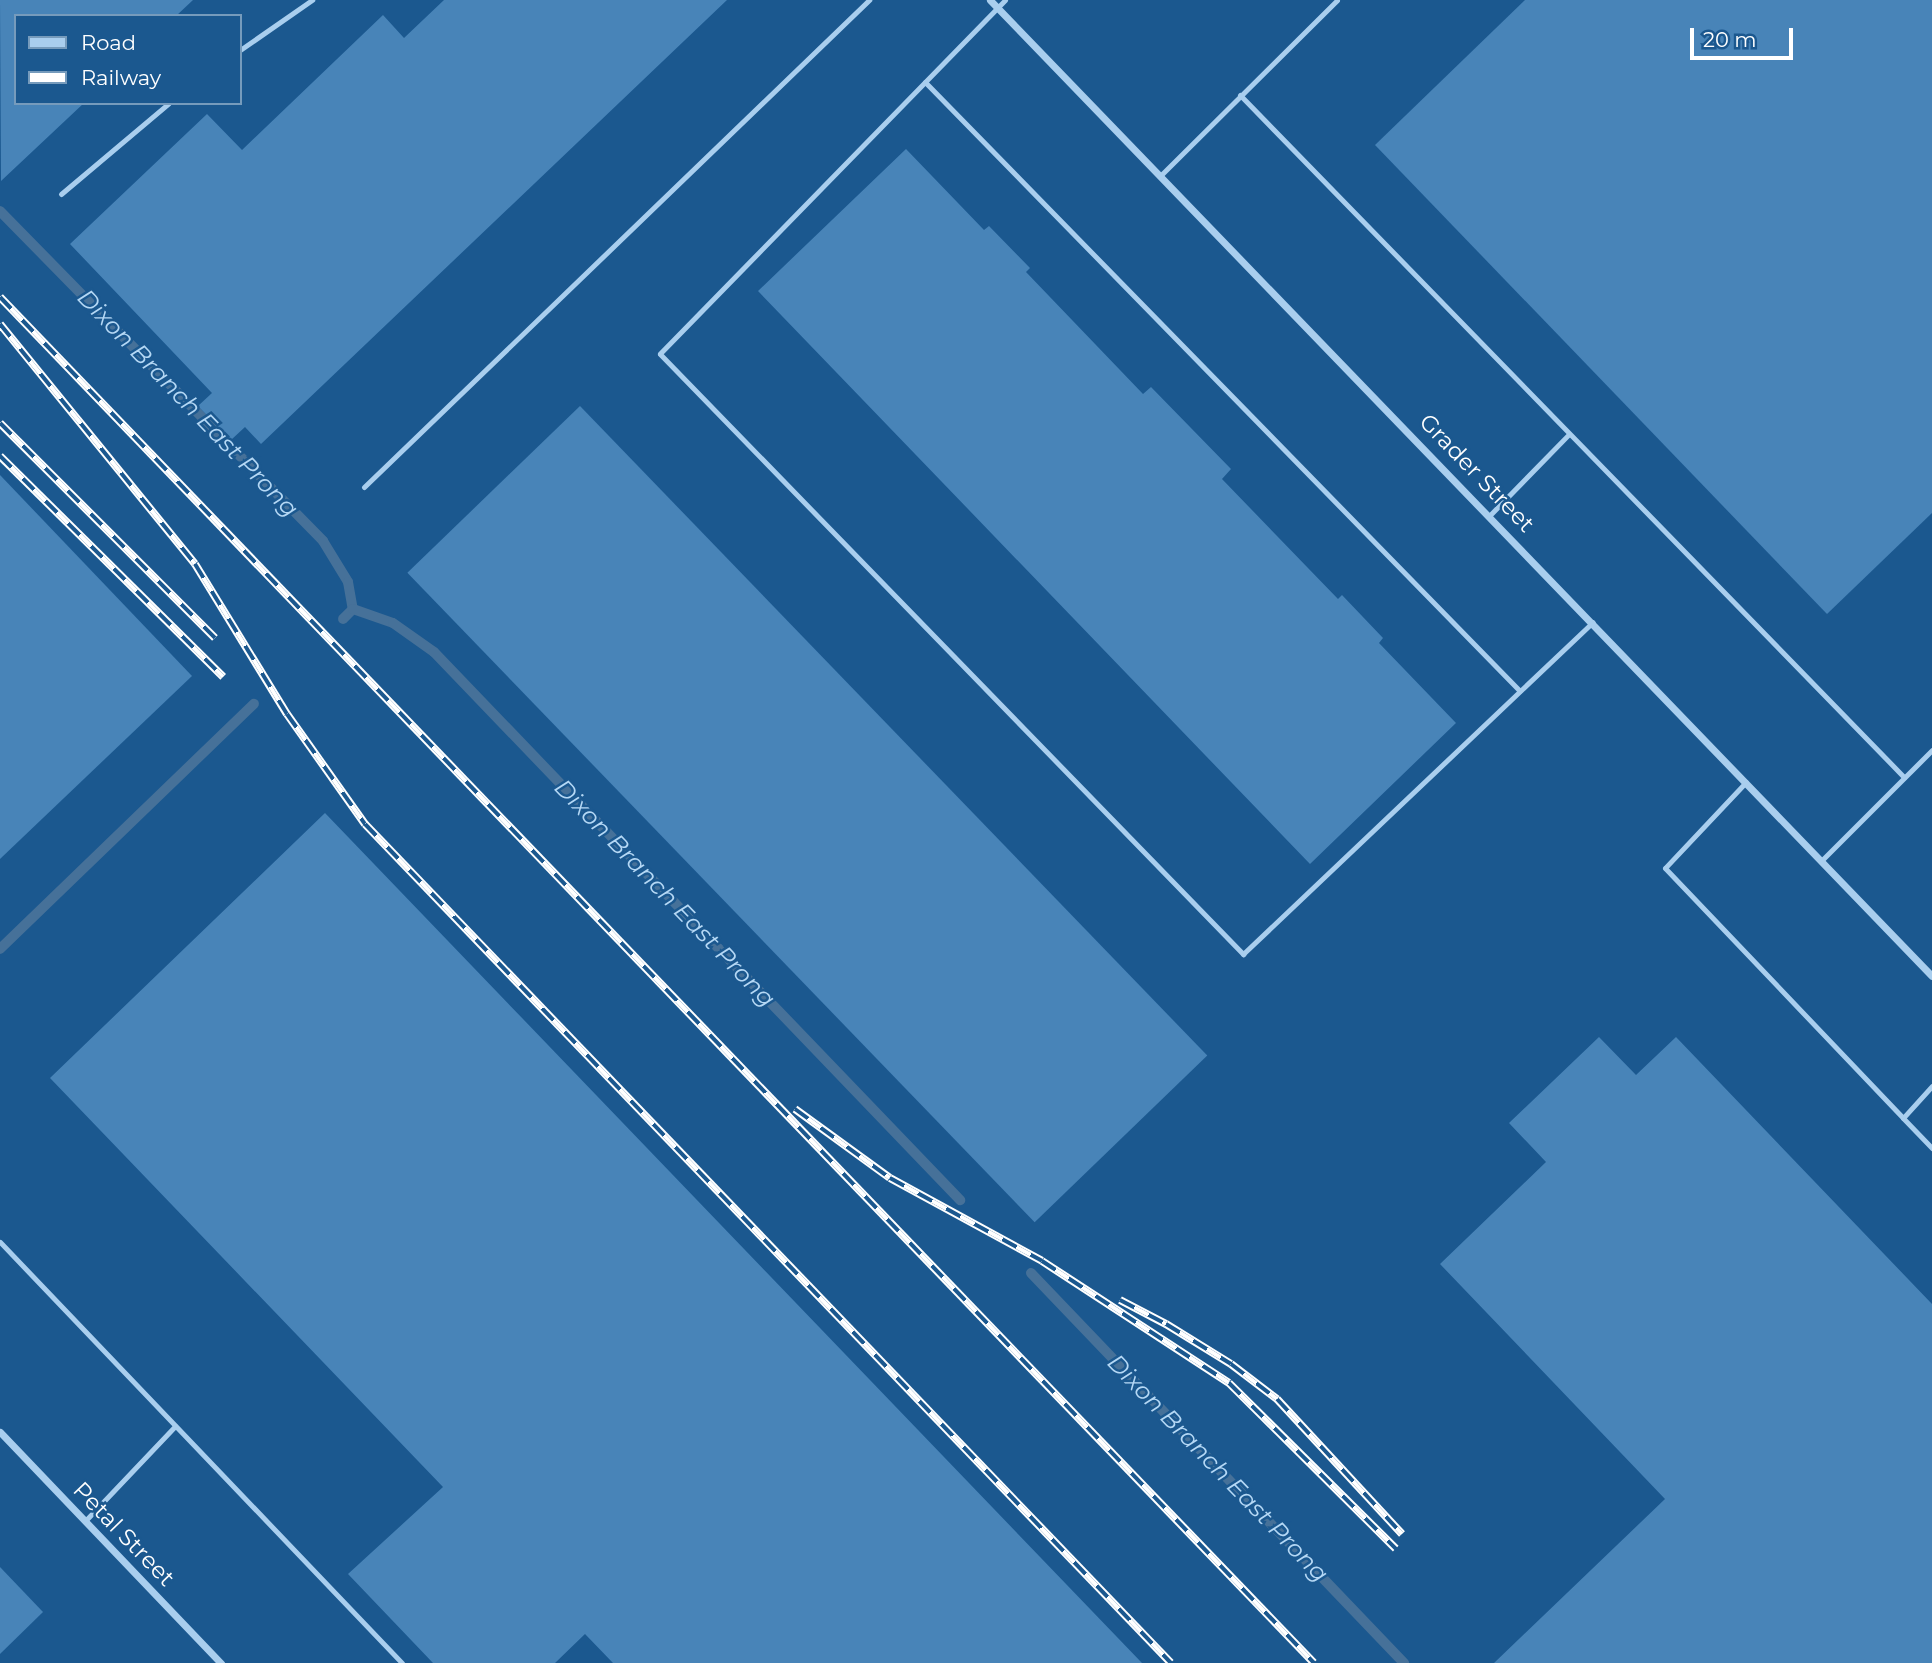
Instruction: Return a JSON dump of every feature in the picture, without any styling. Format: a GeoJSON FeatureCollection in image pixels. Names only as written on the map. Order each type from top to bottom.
{"type":"FeatureCollection","features":[{"type":"Feature","properties":{"kind":"street","name":"Grader Street"},"geometry":{"type":"LineString","coordinates":[[990,0],[1490,515],[1932,976]]}},
{"type":"Feature","properties":{"kind":"street","name":"Petal Street"},"geometry":{"type":"LineString","coordinates":[[0,1432],[221,1663]]}},
{"type":"Feature","properties":{"kind":"lane"},"geometry":{"type":"LineString","coordinates":[[242,49],[312,0]]}},
{"type":"Feature","properties":{"kind":"lane"},"geometry":{"type":"LineString","coordinates":[[364,487],[869,0]]}},
{"type":"Feature","properties":{"kind":"lane"},"geometry":{"type":"LineString","coordinates":[[1005,0],[660,354],[1243,954],[1593,622]]}},
{"type":"Feature","properties":{"kind":"lane"},"geometry":{"type":"LineString","coordinates":[[1161,175],[1337,0]]}},
{"type":"Feature","properties":{"kind":"lane"},"geometry":{"type":"LineString","coordinates":[[925,82],[1520,691]]}},
{"type":"Feature","properties":{"kind":"lane"},"geometry":{"type":"LineString","coordinates":[[1240,95],[1904,777]]}},
{"type":"Feature","properties":{"kind":"lane"},"geometry":{"type":"LineString","coordinates":[[61,194],[167,105]]}},
{"type":"Feature","properties":{"kind":"lane"},"geometry":{"type":"LineString","coordinates":[[1490,515],[1569,434]]}},
{"type":"Feature","properties":{"kind":"lane"},"geometry":{"type":"LineString","coordinates":[[1821,861],[1932,750]]}},
{"type":"Feature","properties":{"kind":"lane"},"geometry":{"type":"LineString","coordinates":[[1746,782],[1665,868],[1932,1148]]}},
{"type":"Feature","properties":{"kind":"lane"},"geometry":{"type":"LineString","coordinates":[[1903,1118],[1932,1086]]}},
{"type":"Feature","properties":{"kind":"lane"},"geometry":{"type":"LineString","coordinates":[[0,1242],[402,1663]]}},
{"type":"Feature","properties":{"kind":"lane"},"geometry":{"type":"LineString","coordinates":[[85,1521],[176,1426]]}},
{"type":"Feature","properties":{"kind":"building"},"geometry":{"type":"Polygon","coordinates":[[[0,0],[193,0],[178,14],[14,14],[14,105],[82,105],[1,181],[0,0]]]}},
{"type":"Feature","properties":{"kind":"building"},"geometry":{"type":"Polygon","coordinates":[[[444,0],[727,0],[261,444],[245,427],[231,440],[198,406],[212,393],[70,244],[207,114],[242,150],[383,15],[404,38],[444,0]]]}},
{"type":"Feature","properties":{"kind":"building"},"geometry":{"type":"Polygon","coordinates":[[[1525,0],[1932,0],[1932,513],[1827,614],[1375,145],[1525,0]]]}},
{"type":"Feature","properties":{"kind":"building"},"geometry":{"type":"Polygon","coordinates":[[[906,149],[984,230],[989,226],[1030,268],[1026,272],[1143,394],[1151,387],[1231,469],[1222,479],[1338,599],[1342,595],[1383,638],[1379,643],[1456,723],[1310,864],[758,291],[906,149]]]}},
{"type":"Feature","properties":{"kind":"building"},"geometry":{"type":"Polygon","coordinates":[[[580,406],[1207,1056],[1035,1222],[407,573],[580,406]]]}},
{"type":"Feature","properties":{"kind":"building"},"geometry":{"type":"Polygon","coordinates":[[[0,475],[192,676],[0,859],[0,475]]]}},
{"type":"Feature","properties":{"kind":"building"},"geometry":{"type":"Polygon","coordinates":[[[325,813],[1142,1663],[613,1663],[585,1634],[555,1663],[433,1663],[348,1574],[443,1487],[50,1078],[325,813]]]}},
{"type":"Feature","properties":{"kind":"building"},"geometry":{"type":"Polygon","coordinates":[[[1599,1037],[1636,1075],[1676,1037],[1932,1304],[1932,1663],[1494,1663],[1665,1499],[1440,1264],[1546,1162],[1509,1123],[1599,1037]]]}},
{"type":"Feature","properties":{"kind":"building"},"geometry":{"type":"Polygon","coordinates":[[[0,1567],[43,1612],[0,1654],[0,1567]]]}},
{"type":"Feature","properties":{"kind":"waterway","name":"Dixon Branch East Prong"},"geometry":{"type":"LineString","coordinates":[[0,211],[323,541],[348,582],[353,609],[343,619]]}},
{"type":"Feature","properties":{"kind":"waterway","name":"Dixon Branch East Prong"},"geometry":{"type":"LineString","coordinates":[[353,609],[393,623],[434,652],[960,1200]]}},
{"type":"Feature","properties":{"kind":"waterway","name":"Dixon Branch East Prong"},"geometry":{"type":"LineString","coordinates":[[0,949],[254,704]]}},
{"type":"Feature","properties":{"kind":"waterway","name":"Dixon Branch East Prong"},"geometry":{"type":"LineString","coordinates":[[1031,1273],[1404,1663]]}},
{"type":"Feature","properties":{"kind":"railway"},"geometry":{"type":"LineString","coordinates":[[0,297],[1314,1663]]}},
{"type":"Feature","properties":{"kind":"railway"},"geometry":{"type":"LineString","coordinates":[[0,324],[195,564],[287,714],[365,824],[1171,1663]]}},
{"type":"Feature","properties":{"kind":"railway"},"geometry":{"type":"LineString","coordinates":[[0,423],[215,638]]}},
{"type":"Feature","properties":{"kind":"railway"},"geometry":{"type":"LineString","coordinates":[[0,456],[223,677]]}},
{"type":"Feature","properties":{"kind":"railway"},"geometry":{"type":"LineString","coordinates":[[795,1109],[890,1178],[1042,1261],[1229,1383],[1396,1549]]}},
{"type":"Feature","properties":{"kind":"railway"},"geometry":{"type":"LineString","coordinates":[[1120,1300],[1166,1324],[1231,1364],[1277,1399],[1402,1534]]}}]}
